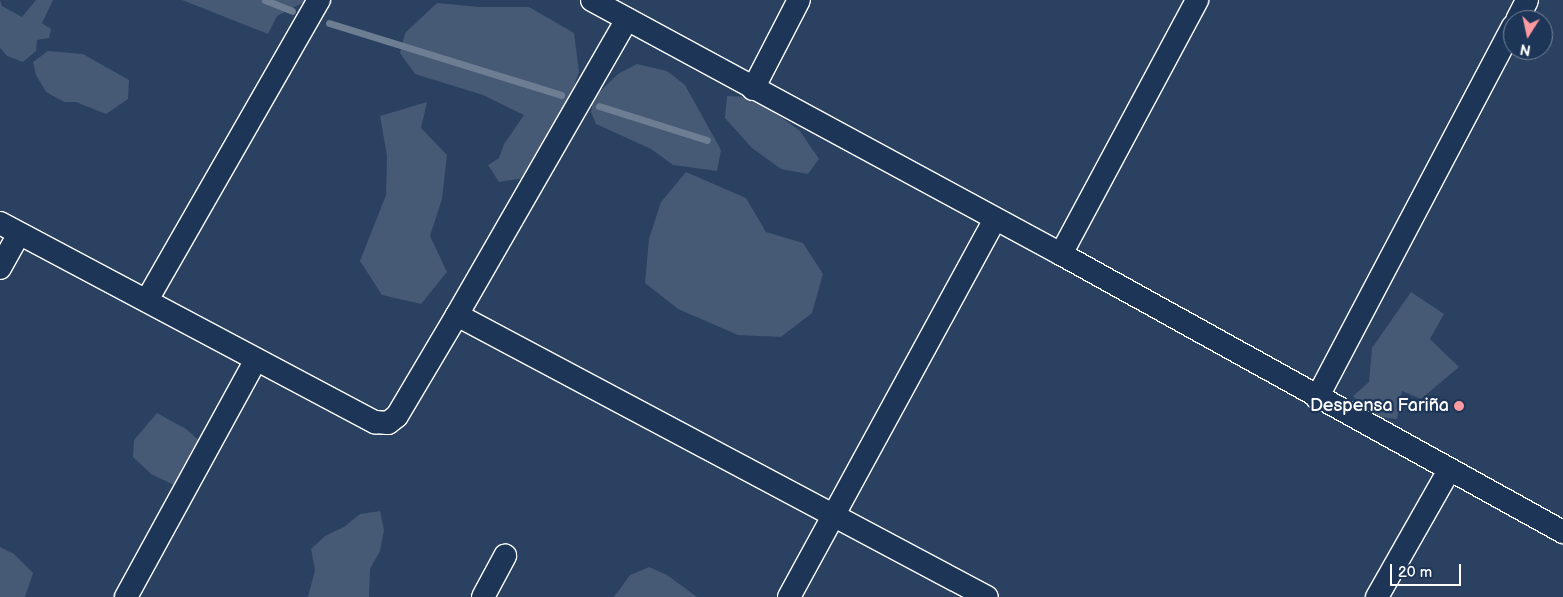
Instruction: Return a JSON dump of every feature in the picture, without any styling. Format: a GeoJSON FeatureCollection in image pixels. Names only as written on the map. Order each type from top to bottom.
{"type":"FeatureCollection","features":[{"type":"Feature","properties":{"kind":"street"},"geometry":{"type":"LineString","coordinates":[[147,300],[319,0]]}},
{"type":"Feature","properties":{"kind":"street"},"geometry":{"type":"LineString","coordinates":[[592,0],[1060,254],[1563,532]]}},
{"type":"Feature","properties":{"kind":"street"},"geometry":{"type":"LineString","coordinates":[[753,89],[799,0]]}},
{"type":"Feature","properties":{"kind":"street"},"geometry":{"type":"LineString","coordinates":[[1060,254],[1193,1]]}},
{"type":"Feature","properties":{"kind":"street"},"geometry":{"type":"LineString","coordinates":[[0,223],[375,422],[388,423],[398,416],[627,20]]}},
{"type":"Feature","properties":{"kind":"street"},"geometry":{"type":"LineString","coordinates":[[1318,398],[1503,46]]}},
{"type":"Feature","properties":{"kind":"street"},"geometry":{"type":"LineString","coordinates":[[789,597],[995,219]]}},
{"type":"Feature","properties":{"kind":"street"},"geometry":{"type":"LineString","coordinates":[[0,268],[20,234]]}},
{"type":"Feature","properties":{"kind":"street"},"geometry":{"type":"LineString","coordinates":[[457,315],[987,597]]}},
{"type":"Feature","properties":{"kind":"street"},"geometry":{"type":"LineString","coordinates":[[126,597],[256,360]]}},
{"type":"Feature","properties":{"kind":"street"},"geometry":{"type":"LineString","coordinates":[[1377,597],[1449,470]]}},
{"type":"Feature","properties":{"kind":"street"},"geometry":{"type":"LineString","coordinates":[[483,597],[505,556]]}},
{"type":"Feature","properties":{"kind":"shaded area"},"geometry":{"type":"Polygon","coordinates":[[[0,0],[2,6],[22,17],[36,0],[53,0],[42,23],[51,29],[49,38],[37,40],[36,51],[23,62],[7,56],[0,48],[0,0]]]}},
{"type":"Feature","properties":{"kind":"shaded area"},"geometry":{"type":"Polygon","coordinates":[[[182,0],[308,0],[277,16],[268,34],[182,0]]]}},
{"type":"Feature","properties":{"kind":"shaded area"},"geometry":{"type":"Polygon","coordinates":[[[437,3],[479,7],[529,7],[574,33],[579,72],[568,104],[525,178],[499,182],[488,165],[499,158],[504,144],[524,115],[483,95],[415,74],[400,53],[405,33],[437,3]]]}},
{"type":"Feature","properties":{"kind":"shaded area"},"geometry":{"type":"Polygon","coordinates":[[[48,51],[83,54],[129,80],[128,99],[106,114],[76,102],[64,102],[46,92],[36,75],[33,62],[48,51]]]}},
{"type":"Feature","properties":{"kind":"shaded area"},"geometry":{"type":"Polygon","coordinates":[[[637,64],[667,71],[685,85],[721,150],[717,171],[673,165],[651,149],[596,124],[591,112],[593,98],[618,74],[637,64]]]}},
{"type":"Feature","properties":{"kind":"shaded area"},"geometry":{"type":"Polygon","coordinates":[[[727,96],[753,97],[800,131],[819,159],[808,174],[781,169],[752,148],[725,118],[727,96]]]}},
{"type":"Feature","properties":{"kind":"shaded area"},"geometry":{"type":"Polygon","coordinates":[[[427,102],[421,128],[447,155],[442,199],[430,236],[447,272],[421,304],[382,295],[360,261],[386,195],[387,156],[380,116],[427,102]]]}},
{"type":"Feature","properties":{"kind":"shaded area"},"geometry":{"type":"Polygon","coordinates":[[[686,172],[746,198],[766,232],[803,243],[823,274],[812,313],[781,337],[738,335],[678,309],[645,283],[649,239],[661,202],[686,172]]]}},
{"type":"Feature","properties":{"kind":"shaded area"},"geometry":{"type":"Polygon","coordinates":[[[1411,292],[1444,314],[1430,339],[1459,367],[1421,399],[1402,391],[1397,419],[1372,416],[1353,396],[1369,382],[1372,348],[1411,292]]]}},
{"type":"Feature","properties":{"kind":"shaded area"},"geometry":{"type":"Polygon","coordinates":[[[157,413],[186,429],[201,442],[176,486],[151,474],[133,457],[134,440],[157,413]]]}},
{"type":"Feature","properties":{"kind":"shaded area"},"geometry":{"type":"Polygon","coordinates":[[[380,511],[384,530],[380,551],[370,569],[369,597],[308,597],[315,570],[311,549],[325,536],[344,527],[360,514],[380,511]]]}},
{"type":"Feature","properties":{"kind":"shaded area"},"geometry":{"type":"Polygon","coordinates":[[[0,547],[14,554],[33,573],[25,597],[0,597],[0,547]]]}},
{"type":"Feature","properties":{"kind":"shaded area"},"geometry":{"type":"Polygon","coordinates":[[[649,567],[667,575],[697,597],[614,597],[630,575],[649,567]]]}},
{"type":"Feature","properties":{"kind":"waterway"},"geometry":{"type":"LineString","coordinates":[[265,0],[292,11]]}},
{"type":"Feature","properties":{"kind":"waterway"},"geometry":{"type":"LineString","coordinates":[[329,23],[561,95]]}},
{"type":"Feature","properties":{"kind":"waterway"},"geometry":{"type":"LineString","coordinates":[[599,106],[707,140]]}},
{"type":"Feature","properties":{"kind":"place","name":"Despensa Fariña"},"geometry":{"type":"Point","coordinates":[1459,406]}}]}
